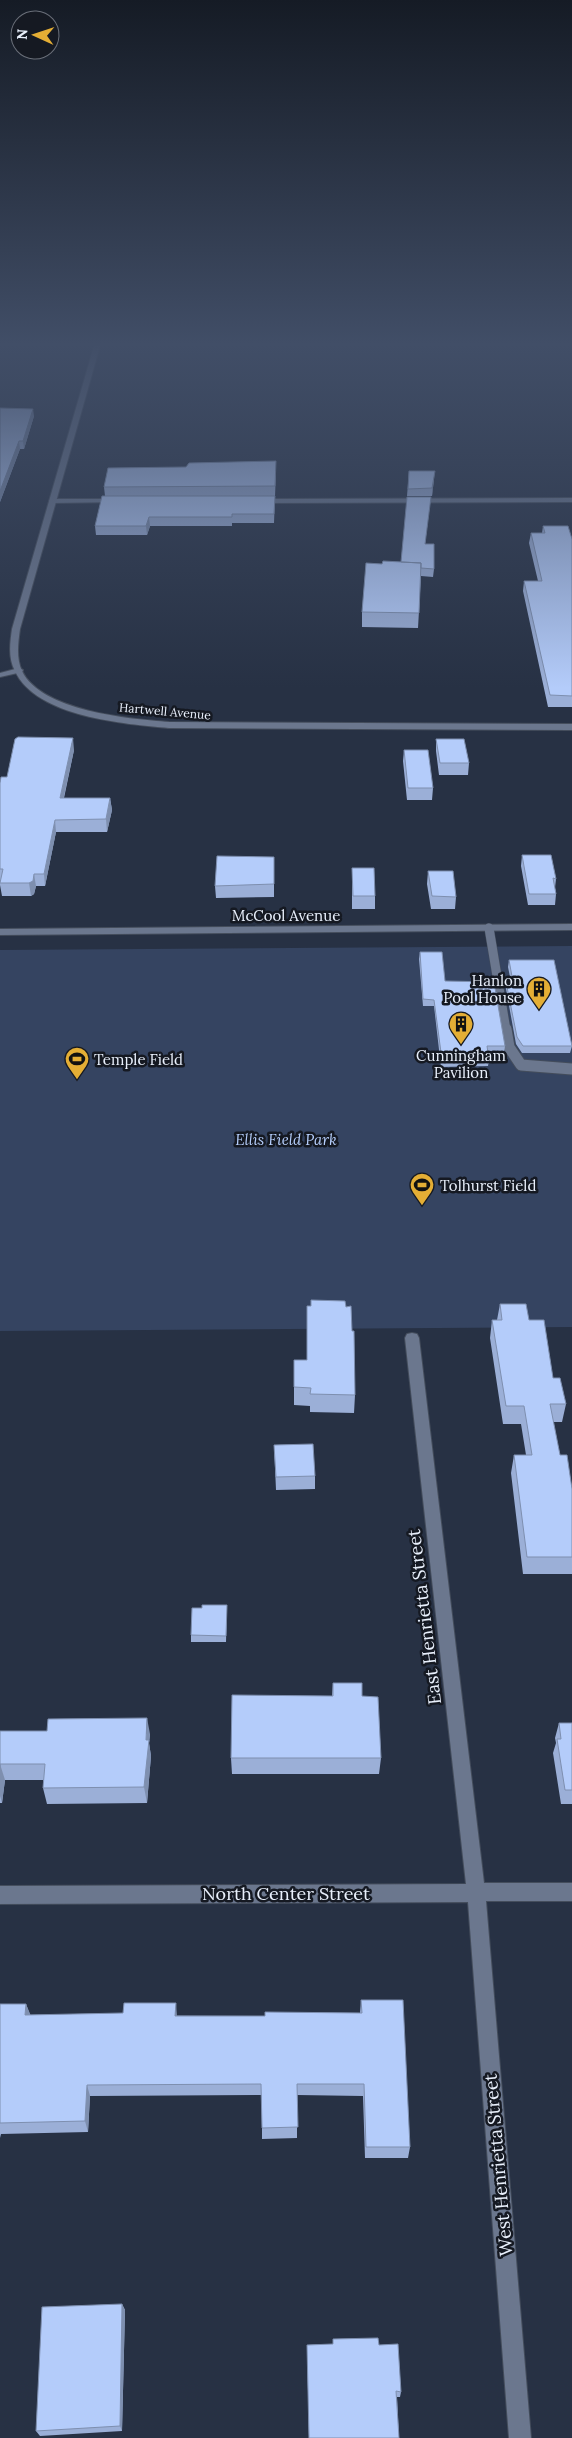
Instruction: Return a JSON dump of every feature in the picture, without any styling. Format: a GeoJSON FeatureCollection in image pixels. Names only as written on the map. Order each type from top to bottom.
{"type":"FeatureCollection","features":[{"type":"Feature","properties":{"kind":"street"},"geometry":{"type":"LineString","coordinates":[[0,675],[19,670],[14,655],[16,629],[64,460]]}},
{"type":"Feature","properties":{"kind":"street"},"geometry":{"type":"LineString","coordinates":[[252,501],[572,500]]}},
{"type":"Feature","properties":{"kind":"street"},"geometry":{"type":"LineString","coordinates":[[52,501],[122,501]]}},
{"type":"Feature","properties":{"kind":"street","name":"Hartwell Avenue"},"geometry":{"type":"LineString","coordinates":[[19,670],[22,678],[54,701],[96,715],[139,723],[236,727],[572,727]]}},
{"type":"Feature","properties":{"kind":"street","name":"McCool Avenue"},"geometry":{"type":"LineString","coordinates":[[0,932],[572,928]]}},
{"type":"Feature","properties":{"kind":"street","name":"East Henrietta Street"},"geometry":{"type":"LineString","coordinates":[[412,1338],[476,1892]]}},
{"type":"Feature","properties":{"kind":"street","name":"West Henrietta Street"},"geometry":{"type":"LineString","coordinates":[[476,1892],[520,2438]]}},
{"type":"Feature","properties":{"kind":"street","name":"North Center Street"},"geometry":{"type":"LineString","coordinates":[[0,1895],[572,1892]]}},
{"type":"Feature","properties":{"kind":"lane"},"geometry":{"type":"LineString","coordinates":[[489,928],[509,1048],[521,1065],[572,1069]]}},
{"type":"Feature","properties":{"kind":"green space","name":"Ellis Field Park"},"geometry":{"type":"Polygon","coordinates":[[[572,946],[572,1327],[0,1331],[0,950],[572,946]]]}},
{"type":"Feature","properties":{"kind":"building"},"geometry":{"type":"Polygon","coordinates":[[[0,460],[12,460],[0,491],[0,460]]]}},
{"type":"Feature","properties":{"kind":"building"},"geometry":{"type":"Polygon","coordinates":[[[276,461],[275,486],[104,487],[108,468],[186,467],[189,463],[276,461]]]}},
{"type":"Feature","properties":{"kind":"building"},"geometry":{"type":"Polygon","coordinates":[[[409,471],[435,471],[432,488],[408,489],[409,471]]]}},
{"type":"Feature","properties":{"kind":"building"},"geometry":{"type":"Polygon","coordinates":[[[102,496],[275,496],[274,514],[232,514],[232,517],[149,517],[146,526],[95,526],[102,496]]]}},
{"type":"Feature","properties":{"kind":"building"},"geometry":{"type":"Polygon","coordinates":[[[407,497],[431,497],[425,544],[434,544],[434,569],[421,568],[421,563],[401,562],[407,497]]]}},
{"type":"Feature","properties":{"kind":"building"},"geometry":{"type":"Polygon","coordinates":[[[543,526],[568,526],[572,539],[572,696],[550,695],[524,581],[542,581],[531,533],[545,533],[543,526]]]}},
{"type":"Feature","properties":{"kind":"building"},"geometry":{"type":"Polygon","coordinates":[[[383,561],[421,563],[419,613],[362,612],[366,563],[382,564],[383,561]]]}},
{"type":"Feature","properties":{"kind":"building"},"geometry":{"type":"Polygon","coordinates":[[[18,737],[73,738],[60,798],[110,798],[106,819],[55,820],[44,874],[34,874],[33,881],[29,883],[0,883],[3,869],[0,869],[0,783],[1,777],[7,777],[15,739],[18,737]]]}},
{"type":"Feature","properties":{"kind":"building"},"geometry":{"type":"Polygon","coordinates":[[[436,739],[464,739],[469,763],[440,763],[436,739]]]}},
{"type":"Feature","properties":{"kind":"building"},"geometry":{"type":"Polygon","coordinates":[[[404,750],[428,750],[433,788],[408,788],[404,750]]]}},
{"type":"Feature","properties":{"kind":"building"},"geometry":{"type":"Polygon","coordinates":[[[522,855],[551,855],[556,879],[553,878],[556,894],[529,894],[522,855]]]}},
{"type":"Feature","properties":{"kind":"building"},"geometry":{"type":"Polygon","coordinates":[[[217,856],[274,857],[274,884],[215,886],[217,856]]]}},
{"type":"Feature","properties":{"kind":"building"},"geometry":{"type":"Polygon","coordinates":[[[352,868],[374,868],[375,896],[353,896],[352,868]]]}},
{"type":"Feature","properties":{"kind":"building"},"geometry":{"type":"Polygon","coordinates":[[[428,871],[453,871],[456,897],[432,896],[428,871]]]}},
{"type":"Feature","properties":{"kind":"building"},"geometry":{"type":"Polygon","coordinates":[[[420,952],[442,952],[445,981],[494,982],[505,1046],[487,1046],[489,1060],[442,1060],[434,1000],[423,999],[420,952]]]}},
{"type":"Feature","properties":{"kind":"building","name":"Hanlon Pool House"},"geometry":{"type":"Polygon","coordinates":[[[509,960],[554,960],[572,1046],[523,1046],[517,1037],[506,982],[513,982],[509,960]]]}},
{"type":"Feature","properties":{"kind":"building"},"geometry":{"type":"Polygon","coordinates":[[[311,1300],[345,1301],[346,1307],[351,1306],[352,1331],[354,1331],[355,1395],[310,1394],[311,1388],[294,1387],[294,1360],[307,1360],[307,1306],[311,1306],[311,1300]]]}},
{"type":"Feature","properties":{"kind":"building"},"geometry":{"type":"Polygon","coordinates":[[[500,1304],[526,1304],[529,1320],[544,1320],[553,1378],[560,1378],[566,1404],[550,1404],[560,1455],[567,1455],[572,1489],[572,1557],[527,1557],[514,1455],[532,1455],[524,1406],[506,1406],[492,1320],[502,1320],[500,1304]]]}},
{"type":"Feature","properties":{"kind":"building"},"geometry":{"type":"Polygon","coordinates":[[[313,1444],[315,1476],[276,1477],[274,1445],[313,1444]]]}},
{"type":"Feature","properties":{"kind":"building"},"geometry":{"type":"Polygon","coordinates":[[[202,1605],[227,1605],[226,1636],[191,1635],[192,1608],[202,1608],[202,1605]]]}},
{"type":"Feature","properties":{"kind":"building"},"geometry":{"type":"Polygon","coordinates":[[[333,1683],[362,1683],[362,1696],[378,1697],[381,1758],[231,1758],[232,1695],[333,1696],[333,1683]]]}},
{"type":"Feature","properties":{"kind":"building"},"geometry":{"type":"Polygon","coordinates":[[[147,1718],[146,1740],[149,1740],[144,1787],[43,1788],[45,1764],[0,1764],[0,1731],[47,1731],[48,1719],[147,1718]]]}},
{"type":"Feature","properties":{"kind":"building"},"geometry":{"type":"Polygon","coordinates":[[[559,1723],[572,1723],[572,1790],[565,1790],[557,1739],[561,1739],[559,1723]]]}},
{"type":"Feature","properties":{"kind":"building"},"geometry":{"type":"Polygon","coordinates":[[[361,2000],[403,2000],[410,2147],[366,2147],[364,2084],[297,2084],[298,2127],[262,2128],[261,2084],[87,2085],[85,2121],[0,2123],[0,2004],[26,2004],[25,2015],[123,2013],[124,2003],[176,2003],[175,2016],[265,2016],[265,2012],[362,2013],[361,2000]]]}},
{"type":"Feature","properties":{"kind":"building"},"geometry":{"type":"Polygon","coordinates":[[[122,2304],[120,2426],[36,2431],[42,2307],[122,2304]]]}},
{"type":"Feature","properties":{"kind":"building"},"geometry":{"type":"Polygon","coordinates":[[[378,2338],[379,2345],[398,2344],[401,2392],[396,2391],[399,2438],[309,2438],[307,2345],[333,2344],[333,2339],[378,2338]]]}},
{"type":"Feature","properties":{"kind":"place","name":"Hanlon Pool House"},"geometry":{"type":"Point","coordinates":[539,1010]}},
{"type":"Feature","properties":{"kind":"place","name":"Cunningham Pavilion"},"geometry":{"type":"Point","coordinates":[461,1045]}},
{"type":"Feature","properties":{"kind":"place","name":"Temple Field"},"geometry":{"type":"Point","coordinates":[77,1080]}},
{"type":"Feature","properties":{"kind":"place","name":"Tolhurst Field"},"geometry":{"type":"Point","coordinates":[422,1206]}}]}
